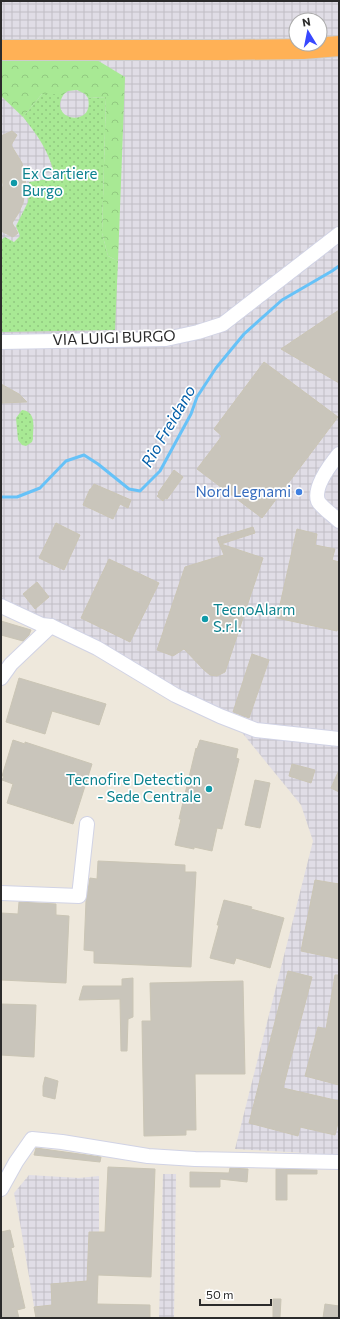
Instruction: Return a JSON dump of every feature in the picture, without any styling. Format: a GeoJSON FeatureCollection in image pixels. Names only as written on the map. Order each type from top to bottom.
{"type":"FeatureCollection","features":[{"type":"Feature","properties":{"kind":"highway"},"geometry":{"type":"LineString","coordinates":[[328,37],[339,36]]}},
{"type":"Feature","properties":{"kind":"highway"},"geometry":{"type":"LineString","coordinates":[[1,40],[288,38]]}},
{"type":"Feature","properties":{"kind":"highway"},"geometry":{"type":"LineString","coordinates":[[1,50],[303,49],[339,46]]}},
{"type":"Feature","properties":{"kind":"street","name":"VIA LUIGI BURGO"},"geometry":{"type":"LineString","coordinates":[[1,342],[166,339],[198,332],[223,324],[339,234]]}},
{"type":"Feature","properties":{"kind":"street"},"geometry":{"type":"LineString","coordinates":[[339,454],[329,467],[317,491],[319,503],[339,521]]}},
{"type":"Feature","properties":{"kind":"street"},"geometry":{"type":"LineString","coordinates":[[1,606],[42,625],[51,626],[97,648],[175,695],[220,716],[256,730],[339,738]]}},
{"type":"Feature","properties":{"kind":"street"},"geometry":{"type":"LineString","coordinates":[[1,678],[11,664],[51,626]]}},
{"type":"Feature","properties":{"kind":"street"},"geometry":{"type":"LineString","coordinates":[[1,893],[79,896],[87,824]]}},
{"type":"Feature","properties":{"kind":"street"},"geometry":{"type":"LineString","coordinates":[[1,1189],[16,1162],[32,1140],[62,1142],[148,1156],[339,1162]]}},
{"type":"Feature","properties":{"kind":"shaded area"},"geometry":{"type":"Polygon","coordinates":[[[1,1],[339,1],[339,1155],[235,1149],[313,841],[301,805],[235,724],[93,651],[1,610],[1,1]]]}},
{"type":"Feature","properties":{"kind":"shaded area"},"geometry":{"type":"Polygon","coordinates":[[[163,1174],[176,1174],[174,1318],[159,1318],[163,1174]]]}},
{"type":"Feature","properties":{"kind":"shaded area"},"geometry":{"type":"Polygon","coordinates":[[[29,1175],[79,1178],[99,1176],[97,1318],[36,1318],[14,1193],[29,1175]]]}},
{"type":"Feature","properties":{"kind":"green space"},"geometry":{"type":"Polygon","coordinates":[[[92,57],[125,77],[118,261],[108,256],[102,233],[106,97],[88,98],[85,94],[77,90],[68,91],[64,94],[42,94],[23,117],[1,96],[1,58],[92,57]]]}},
{"type":"Feature","properties":{"kind":"green space"},"geometry":{"type":"Polygon","coordinates":[[[42,94],[64,94],[60,103],[61,110],[66,115],[72,117],[79,117],[85,114],[88,108],[88,98],[106,97],[102,233],[108,256],[118,261],[115,330],[1,332],[1,240],[5,237],[14,242],[20,236],[16,226],[28,202],[29,182],[55,178],[47,152],[23,117],[42,94]]]}},
{"type":"Feature","properties":{"kind":"green space"},"geometry":{"type":"Polygon","coordinates":[[[22,410],[27,411],[30,414],[33,421],[33,439],[32,442],[26,446],[22,445],[18,440],[16,418],[22,410]]]}},
{"type":"Feature","properties":{"kind":"building","name":"Ex Cartiere Burgo"},"geometry":{"type":"Polygon","coordinates":[[[12,131],[17,135],[11,145],[22,163],[26,184],[23,203],[12,223],[18,233],[13,237],[1,231],[1,197],[3,185],[1,172],[1,136],[12,131]]]}},
{"type":"Feature","properties":{"kind":"building"},"geometry":{"type":"Polygon","coordinates":[[[339,310],[339,383],[281,349],[339,310]]]}},
{"type":"Feature","properties":{"kind":"building"},"geometry":{"type":"Polygon","coordinates":[[[264,362],[338,417],[262,518],[197,469],[222,436],[214,429],[264,362]]]}},
{"type":"Feature","properties":{"kind":"building"},"geometry":{"type":"Polygon","coordinates":[[[1,384],[19,394],[27,402],[1,403],[1,384]]]}},
{"type":"Feature","properties":{"kind":"building"},"geometry":{"type":"Polygon","coordinates":[[[174,470],[183,477],[167,499],[165,498],[163,501],[157,496],[159,494],[158,493],[174,470]]]}},
{"type":"Feature","properties":{"kind":"building"},"geometry":{"type":"Polygon","coordinates":[[[94,484],[131,500],[128,508],[120,504],[113,519],[83,505],[90,489],[94,484]]]}},
{"type":"Feature","properties":{"kind":"building"},"geometry":{"type":"Polygon","coordinates":[[[56,523],[80,535],[64,570],[39,558],[56,523]]]}},
{"type":"Feature","properties":{"kind":"building","name":"TecnoAlarm S.r.l."},"geometry":{"type":"Polygon","coordinates":[[[253,527],[255,533],[221,544],[263,558],[225,672],[217,676],[210,675],[184,649],[173,656],[157,650],[185,567],[224,555],[217,538],[253,527]]]}},
{"type":"Feature","properties":{"kind":"building"},"geometry":{"type":"Polygon","coordinates":[[[297,529],[317,534],[315,545],[335,549],[332,560],[339,562],[339,623],[337,631],[277,618],[297,529]]]}},
{"type":"Feature","properties":{"kind":"building"},"geometry":{"type":"Polygon","coordinates":[[[109,559],[159,583],[130,642],[81,618],[109,559]]]}},
{"type":"Feature","properties":{"kind":"building"},"geometry":{"type":"Polygon","coordinates":[[[37,582],[49,597],[35,609],[23,594],[37,582]]]}},
{"type":"Feature","properties":{"kind":"building"},"geometry":{"type":"Polygon","coordinates":[[[1,621],[31,630],[29,635],[23,641],[1,635],[1,621]]]}},
{"type":"Feature","properties":{"kind":"building"},"geometry":{"type":"Polygon","coordinates":[[[252,654],[269,660],[249,718],[233,712],[252,654]]]}},
{"type":"Feature","properties":{"kind":"building"},"geometry":{"type":"Polygon","coordinates":[[[19,678],[106,704],[99,725],[52,711],[45,734],[6,722],[19,678]]]}},
{"type":"Feature","properties":{"kind":"building"},"geometry":{"type":"Polygon","coordinates":[[[13,740],[25,744],[25,742],[92,764],[73,824],[7,803],[13,784],[2,780],[4,776],[2,776],[13,740]]]}},
{"type":"Feature","properties":{"kind":"building","name":"Tecnofire Detection - Sede Centrale"},"geometry":{"type":"Polygon","coordinates":[[[200,740],[238,749],[236,758],[239,759],[222,829],[217,828],[212,851],[175,845],[181,819],[179,819],[196,748],[197,749],[200,740]]]}},
{"type":"Feature","properties":{"kind":"building"},"geometry":{"type":"Polygon","coordinates":[[[292,764],[315,770],[311,783],[289,776],[292,764]]]}},
{"type":"Feature","properties":{"kind":"building"},"geometry":{"type":"Polygon","coordinates":[[[339,770],[339,792],[331,788],[339,770]]]}},
{"type":"Feature","properties":{"kind":"building"},"geometry":{"type":"Polygon","coordinates":[[[255,780],[270,783],[260,828],[245,825],[255,780]]]}},
{"type":"Feature","properties":{"kind":"building"},"geometry":{"type":"Polygon","coordinates":[[[98,861],[185,865],[185,872],[196,872],[191,967],[94,963],[94,951],[84,950],[86,901],[90,878],[97,879],[98,861]]]}},
{"type":"Feature","properties":{"kind":"building"},"geometry":{"type":"Polygon","coordinates":[[[315,880],[339,884],[339,959],[301,951],[315,880]]]}},
{"type":"Feature","properties":{"kind":"building"},"geometry":{"type":"Polygon","coordinates":[[[224,900],[252,907],[251,909],[284,918],[270,968],[236,958],[234,964],[210,958],[224,900]]]}},
{"type":"Feature","properties":{"kind":"building"},"geometry":{"type":"Polygon","coordinates":[[[19,902],[56,904],[56,915],[69,916],[66,983],[1,980],[1,913],[18,914],[19,902]]]}},
{"type":"Feature","properties":{"kind":"building"},"geometry":{"type":"Polygon","coordinates":[[[288,971],[312,977],[283,1088],[339,1101],[339,1119],[335,1135],[300,1127],[298,1136],[249,1123],[288,971]]]}},
{"type":"Feature","properties":{"kind":"building"},"geometry":{"type":"Polygon","coordinates":[[[335,975],[339,975],[339,1085],[305,1076],[318,1027],[326,1029],[335,975]]]}},
{"type":"Feature","properties":{"kind":"building"},"geometry":{"type":"Polygon","coordinates":[[[133,978],[133,1017],[128,1019],[127,1051],[121,1051],[120,999],[79,1000],[83,986],[122,986],[122,979],[133,978]]]}},
{"type":"Feature","properties":{"kind":"building"},"geometry":{"type":"Polygon","coordinates":[[[243,981],[245,1074],[195,1074],[196,1130],[186,1130],[186,1135],[144,1136],[142,1021],[151,1021],[150,983],[243,981]]]}},
{"type":"Feature","properties":{"kind":"building"},"geometry":{"type":"Polygon","coordinates":[[[1,1004],[36,1005],[34,1057],[1,1055],[1,1004]]]}},
{"type":"Feature","properties":{"kind":"building"},"geometry":{"type":"Polygon","coordinates":[[[45,1077],[58,1081],[55,1099],[43,1096],[45,1077]]]}},
{"type":"Feature","properties":{"kind":"building"},"geometry":{"type":"Polygon","coordinates":[[[36,1148],[101,1157],[100,1162],[34,1155],[36,1148]]]}},
{"type":"Feature","properties":{"kind":"building"},"geometry":{"type":"Polygon","coordinates":[[[108,1167],[155,1169],[151,1277],[98,1275],[97,1304],[150,1305],[150,1318],[52,1318],[52,1316],[36,1318],[34,1307],[52,1305],[51,1284],[87,1281],[89,1232],[105,1232],[108,1167]]]}},
{"type":"Feature","properties":{"kind":"building"},"geometry":{"type":"Polygon","coordinates":[[[230,1168],[248,1169],[247,1182],[220,1179],[220,1187],[190,1187],[190,1172],[229,1173],[230,1168]]]}},
{"type":"Feature","properties":{"kind":"building"},"geometry":{"type":"Polygon","coordinates":[[[276,1169],[317,1170],[317,1174],[287,1174],[287,1200],[276,1200],[276,1169]]]}},
{"type":"Feature","properties":{"kind":"building"},"geometry":{"type":"Polygon","coordinates":[[[10,1230],[14,1247],[11,1248],[25,1308],[17,1310],[19,1318],[1,1318],[1,1232],[10,1230]]]}},
{"type":"Feature","properties":{"kind":"building"},"geometry":{"type":"Polygon","coordinates":[[[273,1299],[281,1299],[280,1317],[273,1317],[273,1299]]]}},
{"type":"Feature","properties":{"kind":"building"},"geometry":{"type":"Polygon","coordinates":[[[325,1304],[339,1306],[339,1318],[323,1318],[325,1304]]]}},
{"type":"Feature","properties":{"kind":"waterway","name":"Rio Freidano"},"geometry":{"type":"LineString","coordinates":[[1,497],[17,497],[40,488],[66,461],[84,455],[98,464],[129,489],[140,491],[160,471],[191,414],[197,397],[216,368],[244,334],[282,300],[339,266]]}},
{"type":"Feature","properties":{"kind":"place","name":"Ex Cartiere Burgo"},"geometry":{"type":"Point","coordinates":[14,183]}},
{"type":"Feature","properties":{"kind":"place","name":"Nord Legnami"},"geometry":{"type":"Point","coordinates":[299,492]}},
{"type":"Feature","properties":{"kind":"place","name":"TecnoAlarm S.r.l."},"geometry":{"type":"Point","coordinates":[205,619]}},
{"type":"Feature","properties":{"kind":"place","name":"Tecnofire Detection - Sede Centrale"},"geometry":{"type":"Point","coordinates":[209,789]}}]}
